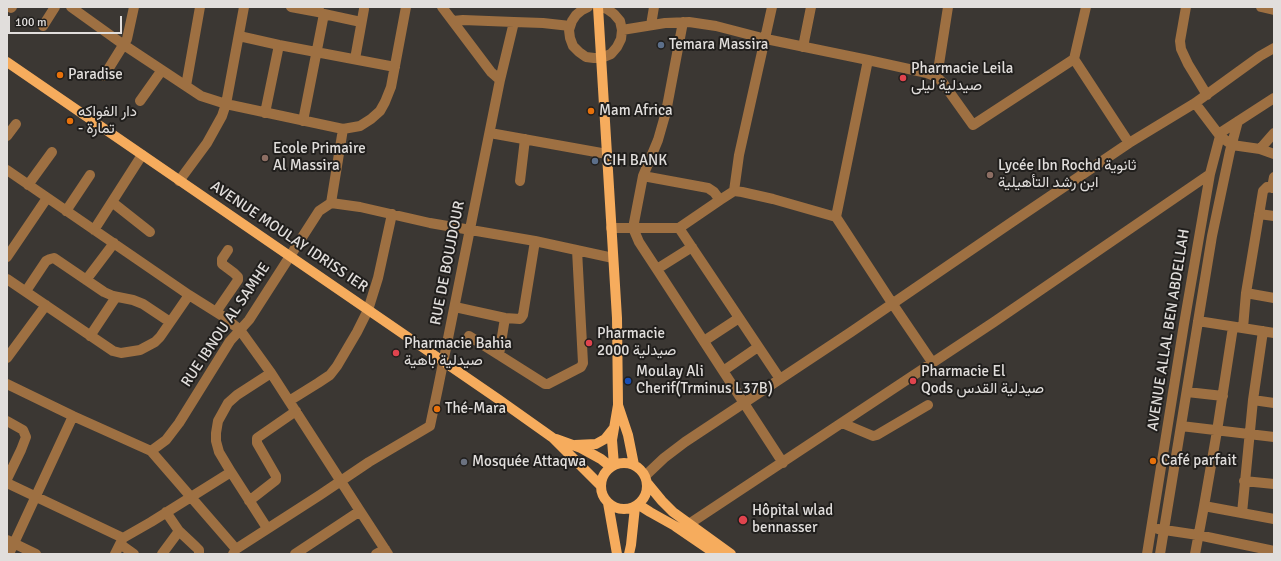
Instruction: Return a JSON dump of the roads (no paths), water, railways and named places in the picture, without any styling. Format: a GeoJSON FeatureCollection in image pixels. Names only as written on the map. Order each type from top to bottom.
{"type":"FeatureCollection","features":[{"type":"Feature","properties":{"kind":"main road"},"geometry":{"type":"LineString","coordinates":[[598,7],[617,318],[618,405],[614,428],[612,466]]}},
{"type":"Feature","properties":{"kind":"main road","name":"AVENUE MOULAY IDRISS IER"},"geometry":{"type":"LineString","coordinates":[[7,62],[553,438]]}},
{"type":"Feature","properties":{"kind":"main road"},"geometry":{"type":"LineString","coordinates":[[618,405],[628,435],[634,465]]}},
{"type":"Feature","properties":{"kind":"main road"},"geometry":{"type":"LineString","coordinates":[[573,445],[596,444],[605,439],[614,428]]}},
{"type":"Feature","properties":{"kind":"main road"},"geometry":{"type":"LineString","coordinates":[[553,438],[573,445],[612,466]]}},
{"type":"Feature","properties":{"kind":"main road"},"geometry":{"type":"LineString","coordinates":[[553,438],[601,486]]}},
{"type":"Feature","properties":{"kind":"main road"},"geometry":{"type":"LineString","coordinates":[[647,480],[646,496],[637,506],[623,510],[618,509],[608,503],[604,498],[601,486],[605,472],[612,466],[625,462],[634,465],[643,471],[647,480],[662,501],[673,512],[731,554]]}},
{"type":"Feature","properties":{"kind":"main road"},"geometry":{"type":"LineString","coordinates":[[608,503],[617,554]]}},
{"type":"Feature","properties":{"kind":"main road"},"geometry":{"type":"LineString","coordinates":[[628,554],[631,545],[637,506]]}},
{"type":"Feature","properties":{"kind":"main road"},"geometry":{"type":"LineString","coordinates":[[637,506],[675,526],[716,554]]}},
{"type":"Feature","properties":{"kind":"street"},"geometry":{"type":"LineString","coordinates":[[43,26],[55,7]]}},
{"type":"Feature","properties":{"kind":"street"},"geometry":{"type":"LineString","coordinates":[[71,7],[124,45],[201,96],[226,104],[343,129],[360,126],[380,111],[390,87],[406,7]]}},
{"type":"Feature","properties":{"kind":"street"},"geometry":{"type":"LineString","coordinates":[[104,76],[127,39],[134,7]]}},
{"type":"Feature","properties":{"kind":"street"},"geometry":{"type":"LineString","coordinates":[[186,86],[200,7]]}},
{"type":"Feature","properties":{"kind":"street"},"geometry":{"type":"LineString","coordinates":[[179,181],[206,143],[222,116],[226,104],[244,7]]}},
{"type":"Feature","properties":{"kind":"street"},"geometry":{"type":"LineString","coordinates":[[291,7],[320,11],[362,22]]}},
{"type":"Feature","properties":{"kind":"street"},"geometry":{"type":"LineString","coordinates":[[442,7],[487,67],[500,80]]}},
{"type":"Feature","properties":{"kind":"street"},"geometry":{"type":"LineString","coordinates":[[584,8],[576,15],[570,26],[570,38],[573,46],[579,52],[590,58],[602,58],[611,54],[617,47],[621,39],[622,30],[620,21],[614,14],[607,8],[602,7]]}},
{"type":"Feature","properties":{"kind":"street"},"geometry":{"type":"LineString","coordinates":[[651,25],[654,7]]}},
{"type":"Feature","properties":{"kind":"street"},"geometry":{"type":"LineString","coordinates":[[734,191],[739,155],[772,7]]}},
{"type":"Feature","properties":{"kind":"street"},"geometry":{"type":"LineString","coordinates":[[803,47],[811,7]]}},
{"type":"Feature","properties":{"kind":"street"},"geometry":{"type":"LineString","coordinates":[[937,77],[948,7]]}},
{"type":"Feature","properties":{"kind":"street"},"geometry":{"type":"LineString","coordinates":[[622,30],[683,22],[716,26],[766,39],[927,73],[937,77],[951,93],[973,125],[1074,59],[1086,7]]}},
{"type":"Feature","properties":{"kind":"street"},"geometry":{"type":"LineString","coordinates":[[1186,7],[1180,41],[1181,49],[1188,64],[1207,94]]}},
{"type":"Feature","properties":{"kind":"street"},"geometry":{"type":"LineString","coordinates":[[1261,7],[1274,10]]}},
{"type":"Feature","properties":{"kind":"street"},"geometry":{"type":"LineString","coordinates":[[355,59],[364,9]]}},
{"type":"Feature","properties":{"kind":"street"},"geometry":{"type":"LineString","coordinates":[[303,121],[317,52],[320,11]]}},
{"type":"Feature","properties":{"kind":"street"},"geometry":{"type":"LineString","coordinates":[[453,21],[463,20],[543,23],[570,26]]}},
{"type":"Feature","properties":{"kind":"street","name":"RUE DE BOUJDOUR"},"geometry":{"type":"LineString","coordinates":[[234,551],[369,462],[430,426],[478,185],[514,22]]}},
{"type":"Feature","properties":{"kind":"street"},"geometry":{"type":"LineString","coordinates":[[683,22],[666,112],[658,140],[643,176],[633,228],[639,242],[783,463]]}},
{"type":"Feature","properties":{"kind":"street"},"geometry":{"type":"LineString","coordinates":[[239,36],[395,67]]}},
{"type":"Feature","properties":{"kind":"street"},"geometry":{"type":"LineString","coordinates":[[265,112],[279,45]]}},
{"type":"Feature","properties":{"kind":"street"},"geometry":{"type":"LineString","coordinates":[[647,480],[664,458],[685,442],[851,332],[1129,143],[1195,102],[1260,56],[1274,48]]}},
{"type":"Feature","properties":{"kind":"street"},"geometry":{"type":"LineString","coordinates":[[1074,59],[1129,143]]}},
{"type":"Feature","properties":{"kind":"street"},"geometry":{"type":"LineString","coordinates":[[836,217],[868,60]]}},
{"type":"Feature","properties":{"kind":"street"},"geometry":{"type":"LineString","coordinates":[[140,101],[162,70]]}},
{"type":"Feature","properties":{"kind":"street"},"geometry":{"type":"LineString","coordinates":[[1220,136],[1223,131],[1274,98]]}},
{"type":"Feature","properties":{"kind":"street"},"geometry":{"type":"LineString","coordinates":[[1195,102],[1220,136],[1232,145],[1260,149],[1274,154]]}},
{"type":"Feature","properties":{"kind":"street","name":"AVENUE ALLAL BEN ABDELLAH"},"geometry":{"type":"LineString","coordinates":[[1160,554],[1212,236],[1238,121]]}},
{"type":"Feature","properties":{"kind":"street"},"geometry":{"type":"LineString","coordinates":[[7,136],[16,124]]}},
{"type":"Feature","properties":{"kind":"street"},"geometry":{"type":"LineString","coordinates":[[343,129],[331,203],[535,241],[613,258]]}},
{"type":"Feature","properties":{"kind":"street"},"geometry":{"type":"LineString","coordinates":[[1260,149],[1274,132]]}},
{"type":"Feature","properties":{"kind":"street"},"geometry":{"type":"LineString","coordinates":[[490,133],[607,154]]}},
{"type":"Feature","properties":{"kind":"street","name":"AVENUE ALLAL BEN ABDELLAH"},"geometry":{"type":"LineString","coordinates":[[1147,554],[1210,174],[1220,136]]}},
{"type":"Feature","properties":{"kind":"street"},"geometry":{"type":"LineString","coordinates":[[520,181],[525,139]]}},
{"type":"Feature","properties":{"kind":"street"},"geometry":{"type":"LineString","coordinates":[[28,185],[52,152]]}},
{"type":"Feature","properties":{"kind":"street"},"geometry":{"type":"LineString","coordinates":[[94,230],[142,155]]}},
{"type":"Feature","properties":{"kind":"street"},"geometry":{"type":"LineString","coordinates":[[7,170],[216,312],[240,330],[296,411],[360,511],[383,552]]}},
{"type":"Feature","properties":{"kind":"street"},"geometry":{"type":"LineString","coordinates":[[689,524],[1000,318],[1210,174]]}},
{"type":"Feature","properties":{"kind":"street"},"geometry":{"type":"LineString","coordinates":[[66,211],[90,175]]}},
{"type":"Feature","properties":{"kind":"street"},"geometry":{"type":"LineString","coordinates":[[643,176],[708,188],[714,192],[720,200]]}},
{"type":"Feature","properties":{"kind":"street"},"geometry":{"type":"LineString","coordinates":[[1195,554],[1223,396],[1246,293],[1263,191],[1267,187],[1273,188],[1274,176]]}},
{"type":"Feature","properties":{"kind":"street"},"geometry":{"type":"LineString","coordinates":[[611,228],[679,228],[734,191],[767,198],[836,217],[932,362]]}},
{"type":"Feature","properties":{"kind":"street"},"geometry":{"type":"LineString","coordinates":[[7,257],[47,198]]}},
{"type":"Feature","properties":{"kind":"street"},"geometry":{"type":"LineString","coordinates":[[112,202],[150,232]]}},
{"type":"Feature","properties":{"kind":"street","name":"RUE IBNOU AL SAMHE"},"geometry":{"type":"LineString","coordinates":[[151,451],[166,440],[179,423],[230,341],[249,320],[319,211],[331,203]]}},
{"type":"Feature","properties":{"kind":"street"},"geometry":{"type":"LineString","coordinates":[[289,401],[325,379],[333,371],[350,344],[368,310],[378,278],[392,214]]}},
{"type":"Feature","properties":{"kind":"street"},"geometry":{"type":"LineString","coordinates":[[1259,214],[1274,216]]}},
{"type":"Feature","properties":{"kind":"street"},"geometry":{"type":"LineString","coordinates":[[679,228],[780,379]]}},
{"type":"Feature","properties":{"kind":"street"},"geometry":{"type":"LineString","coordinates":[[455,306],[505,318],[520,319],[523,315],[535,241]]}},
{"type":"Feature","properties":{"kind":"street"},"geometry":{"type":"LineString","coordinates":[[86,280],[114,243]]}},
{"type":"Feature","properties":{"kind":"street"},"geometry":{"type":"LineString","coordinates":[[657,270],[692,247]]}},
{"type":"Feature","properties":{"kind":"street"},"geometry":{"type":"LineString","coordinates":[[216,312],[238,280],[238,277],[222,264],[222,259],[228,250]]}},
{"type":"Feature","properties":{"kind":"street"},"geometry":{"type":"LineString","coordinates":[[469,336],[545,384],[548,384],[582,366],[577,250]]}},
{"type":"Feature","properties":{"kind":"street"},"geometry":{"type":"LineString","coordinates":[[26,292],[46,261],[52,258],[60,261],[104,292],[116,297],[133,300],[143,304],[170,322]]}},
{"type":"Feature","properties":{"kind":"street"},"geometry":{"type":"LineString","coordinates":[[7,279],[90,336],[113,351],[121,354],[140,350],[155,342],[189,295]]}},
{"type":"Feature","properties":{"kind":"street"},"geometry":{"type":"LineString","coordinates":[[1246,293],[1274,298]]}},
{"type":"Feature","properties":{"kind":"street"},"geometry":{"type":"LineString","coordinates":[[90,336],[116,297]]}},
{"type":"Feature","properties":{"kind":"street"},"geometry":{"type":"LineString","coordinates":[[7,358],[46,305]]}},
{"type":"Feature","properties":{"kind":"street"},"geometry":{"type":"LineString","coordinates":[[499,355],[505,318]]}},
{"type":"Feature","properties":{"kind":"street"},"geometry":{"type":"LineString","coordinates":[[704,341],[739,318]]}},
{"type":"Feature","properties":{"kind":"street"},"geometry":{"type":"LineString","coordinates":[[1198,321],[1274,333]]}},
{"type":"Feature","properties":{"kind":"street"},"geometry":{"type":"LineString","coordinates":[[1242,513],[1253,400],[1263,331]]}},
{"type":"Feature","properties":{"kind":"street"},"geometry":{"type":"LineString","coordinates":[[723,371],[758,347]]}},
{"type":"Feature","properties":{"kind":"street"},"geometry":{"type":"LineString","coordinates":[[267,528],[219,452],[216,442],[216,433],[218,421],[228,403],[237,395],[271,373]]}},
{"type":"Feature","properties":{"kind":"street"},"geometry":{"type":"LineString","coordinates":[[7,385],[151,451],[234,551]]}},
{"type":"Feature","properties":{"kind":"street"},"geometry":{"type":"LineString","coordinates":[[1187,392],[1223,396]]}},
{"type":"Feature","properties":{"kind":"street"},"geometry":{"type":"LineString","coordinates":[[1253,400],[1274,403]]}},
{"type":"Feature","properties":{"kind":"street"},"geometry":{"type":"LineString","coordinates":[[842,423],[873,436],[928,406]]}},
{"type":"Feature","properties":{"kind":"street"},"geometry":{"type":"LineString","coordinates":[[249,501],[276,480],[276,476],[257,443],[257,438],[296,411]]}},
{"type":"Feature","properties":{"kind":"street"},"geometry":{"type":"LineString","coordinates":[[9,554],[10,542],[35,497],[73,416]]}},
{"type":"Feature","properties":{"kind":"street"},"geometry":{"type":"LineString","coordinates":[[7,420],[23,430],[26,437],[7,479]]}},
{"type":"Feature","properties":{"kind":"street"},"geometry":{"type":"LineString","coordinates":[[1181,426],[1274,436]]}},
{"type":"Feature","properties":{"kind":"street"},"geometry":{"type":"LineString","coordinates":[[115,554],[122,541],[231,472]]}},
{"type":"Feature","properties":{"kind":"street"},"geometry":{"type":"LineString","coordinates":[[1244,481],[1274,484]]}},
{"type":"Feature","properties":{"kind":"street"},"geometry":{"type":"LineString","coordinates":[[7,483],[122,541],[134,554]]}},
{"type":"Feature","properties":{"kind":"street"},"geometry":{"type":"LineString","coordinates":[[1204,506],[1274,519]]}},
{"type":"Feature","properties":{"kind":"street"},"geometry":{"type":"LineString","coordinates":[[295,554],[360,511]]}},
{"type":"Feature","properties":{"kind":"street"},"geometry":{"type":"LineString","coordinates":[[166,512],[179,532],[196,547],[199,554]]}},
{"type":"Feature","properties":{"kind":"street"},"geometry":{"type":"LineString","coordinates":[[1152,528],[1273,552]]}},
{"type":"Feature","properties":{"kind":"street"},"geometry":{"type":"LineString","coordinates":[[162,554],[179,532]]}},
{"type":"Feature","properties":{"kind":"street"},"geometry":{"type":"LineString","coordinates":[[10,542],[36,554]]}},
{"type":"Feature","properties":{"kind":"place","name":"Temara Massira"},"geometry":{"type":"Point","coordinates":[661,45]}},
{"type":"Feature","properties":{"kind":"place","name":"Paradise"},"geometry":{"type":"Point","coordinates":[60,75]}},
{"type":"Feature","properties":{"kind":"place","name":"Pharmacie Leila صيدلية ليلى"},"geometry":{"type":"Point","coordinates":[903,78]}},
{"type":"Feature","properties":{"kind":"place","name":"Mam Africa"},"geometry":{"type":"Point","coordinates":[591,111]}},
{"type":"Feature","properties":{"kind":"place","name":"دار الفواكه - تمارة"},"geometry":{"type":"Point","coordinates":[70,121]}},
{"type":"Feature","properties":{"kind":"place","name":"Ecole Primaire Al Massira"},"geometry":{"type":"Point","coordinates":[265,158]}},
{"type":"Feature","properties":{"kind":"place","name":"CIH BANK"},"geometry":{"type":"Point","coordinates":[595,161]}},
{"type":"Feature","properties":{"kind":"place","name":"Lycée Ibn Rochd ثانوية ابن رشد التأهيلية"},"geometry":{"type":"Point","coordinates":[990,175]}},
{"type":"Feature","properties":{"kind":"place","name":"Pharmacie 2000 صيدلية"},"geometry":{"type":"Point","coordinates":[589,343]}},
{"type":"Feature","properties":{"kind":"place","name":"Pharmacie Bahia صيدلية باهية"},"geometry":{"type":"Point","coordinates":[396,353]}},
{"type":"Feature","properties":{"kind":"place","name":"Moulay Ali Cherif(Trminus L37B)"},"geometry":{"type":"Point","coordinates":[628,381]}},
{"type":"Feature","properties":{"kind":"place","name":"Pharmacie El Qods صيدلية القدس"},"geometry":{"type":"Point","coordinates":[913,381]}},
{"type":"Feature","properties":{"kind":"place","name":"Thé-Mara"},"geometry":{"type":"Point","coordinates":[437,409]}},
{"type":"Feature","properties":{"kind":"place","name":"Café parfait"},"geometry":{"type":"Point","coordinates":[1153,461]}},
{"type":"Feature","properties":{"kind":"place","name":"Mosquée Attaqwa"},"geometry":{"type":"Point","coordinates":[464,462]}},
{"type":"Feature","properties":{"kind":"place","name":"Hôpital wlad bennasser"},"geometry":{"type":"Point","coordinates":[743,520]}}]}
